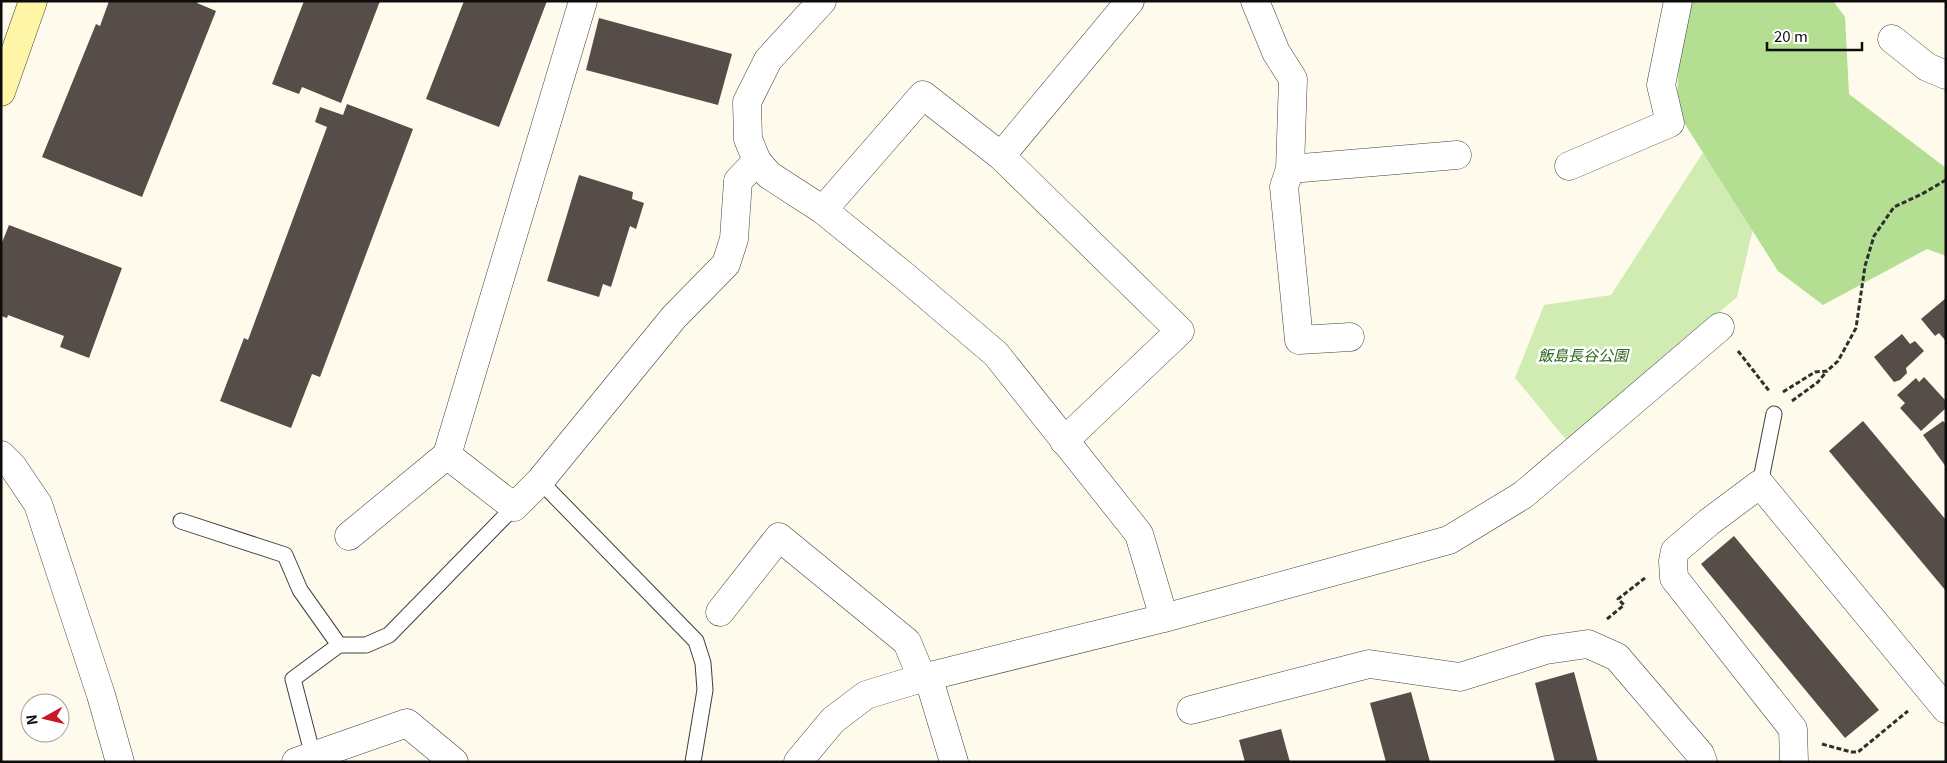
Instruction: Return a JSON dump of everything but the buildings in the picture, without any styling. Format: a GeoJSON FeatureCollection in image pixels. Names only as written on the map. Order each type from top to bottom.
{"type":"FeatureCollection","features":[{"type":"Feature","properties":{"kind":"street"},"geometry":{"type":"LineString","coordinates":[[1,92],[33,1]]}},
{"type":"Feature","properties":{"kind":"street"},"geometry":{"type":"LineString","coordinates":[[349,536],[447,455],[583,1]]}},
{"type":"Feature","properties":{"kind":"street"},"geometry":{"type":"LineString","coordinates":[[822,1],[768,60],[747,102],[748,139],[757,161],[769,175],[823,210],[996,354],[1139,534],[1164,618]]}},
{"type":"Feature","properties":{"kind":"street"},"geometry":{"type":"LineString","coordinates":[[1001,156],[1130,1]]}},
{"type":"Feature","properties":{"kind":"street"},"geometry":{"type":"LineString","coordinates":[[1255,1],[1276,52],[1293,79],[1290,169],[1284,187],[1299,340],[1350,338]]}},
{"type":"Feature","properties":{"kind":"street"},"geometry":{"type":"LineString","coordinates":[[1569,166],[1670,123],[1661,85],[1678,1]]}},
{"type":"Feature","properties":{"kind":"street"},"geometry":{"type":"LineString","coordinates":[[1892,39],[1927,67],[1946,75]]}},
{"type":"Feature","properties":{"kind":"street"},"geometry":{"type":"LineString","coordinates":[[823,210],[923,95],[1001,156],[1180,331],[1064,441]]}},
{"type":"Feature","properties":{"kind":"street"},"geometry":{"type":"LineString","coordinates":[[1290,169],[1457,155]]}},
{"type":"Feature","properties":{"kind":"street"},"geometry":{"type":"LineString","coordinates":[[447,455],[514,507],[540,481],[674,317],[726,264],[734,239],[738,181],[757,161]]}},
{"type":"Feature","properties":{"kind":"street"},"geometry":{"type":"LineString","coordinates":[[798,762],[833,720],[866,695],[925,677],[1164,618],[1449,540],[1523,495],[1720,327]]}},
{"type":"Feature","properties":{"kind":"street"},"geometry":{"type":"LineString","coordinates":[[1,455],[13,467],[38,504],[101,694],[120,762]]}},
{"type":"Feature","properties":{"kind":"street"},"geometry":{"type":"LineString","coordinates":[[1794,762],[1793,729],[1674,578],[1673,561],[1675,551],[1760,484],[1938,700]]}},
{"type":"Feature","properties":{"kind":"street"},"geometry":{"type":"LineString","coordinates":[[720,612],[780,537],[908,642],[925,677],[954,762]]}},
{"type":"Feature","properties":{"kind":"street"},"geometry":{"type":"LineString","coordinates":[[1191,710],[1369,664],[1460,677],[1546,650],[1588,644],[1616,658],[1700,754],[1703,762]]}},
{"type":"Feature","properties":{"kind":"street"},"geometry":{"type":"LineString","coordinates":[[305,759],[407,723],[454,762]]}},
{"type":"Feature","properties":{"kind":"lane"},"geometry":{"type":"LineString","coordinates":[[1760,484],[1774,414]]}},
{"type":"Feature","properties":{"kind":"lane"},"geometry":{"type":"LineString","coordinates":[[540,481],[696,641],[703,663],[705,690],[693,762]]}},
{"type":"Feature","properties":{"kind":"lane"},"geometry":{"type":"LineString","coordinates":[[305,759],[293,679],[339,645],[366,645],[389,635],[514,507]]}},
{"type":"Feature","properties":{"kind":"lane"},"geometry":{"type":"LineString","coordinates":[[181,521],[285,555],[300,590],[339,645]]}},
{"type":"Feature","properties":{"kind":"path"},"geometry":{"type":"LineString","coordinates":[[1774,414],[1818,382],[1838,361],[1856,328],[1865,266],[1874,236],[1894,207],[1946,180]]}},
{"type":"Feature","properties":{"kind":"path"},"geometry":{"type":"LineString","coordinates":[[1720,327],[1774,398]]}},
{"type":"Feature","properties":{"kind":"path"},"geometry":{"type":"LineString","coordinates":[[1783,393],[1815,372],[1827,371]]}},
{"type":"Feature","properties":{"kind":"path"},"geometry":{"type":"LineString","coordinates":[[1604,621],[1624,605],[1618,598],[1635,585]]}},
{"type":"Feature","properties":{"kind":"path"},"geometry":{"type":"LineString","coordinates":[[1818,743],[1850,752],[1858,752],[1938,700]]}},
{"type":"Feature","properties":{"kind":"green space"},"geometry":{"type":"Polygon","coordinates":[[[1683,1],[1833,1],[1845,17],[1849,94],[1946,168],[1946,256],[1927,249],[1823,305],[1778,271],[1676,110],[1683,1]]]}},
{"type":"Feature","properties":{"kind":"green space","name":"飯島長谷公園"},"geometry":{"type":"Polygon","coordinates":[[[1704,151],[1753,229],[1737,297],[1568,442],[1515,378],[1544,305],[1611,295],[1704,151]]]}}]}
